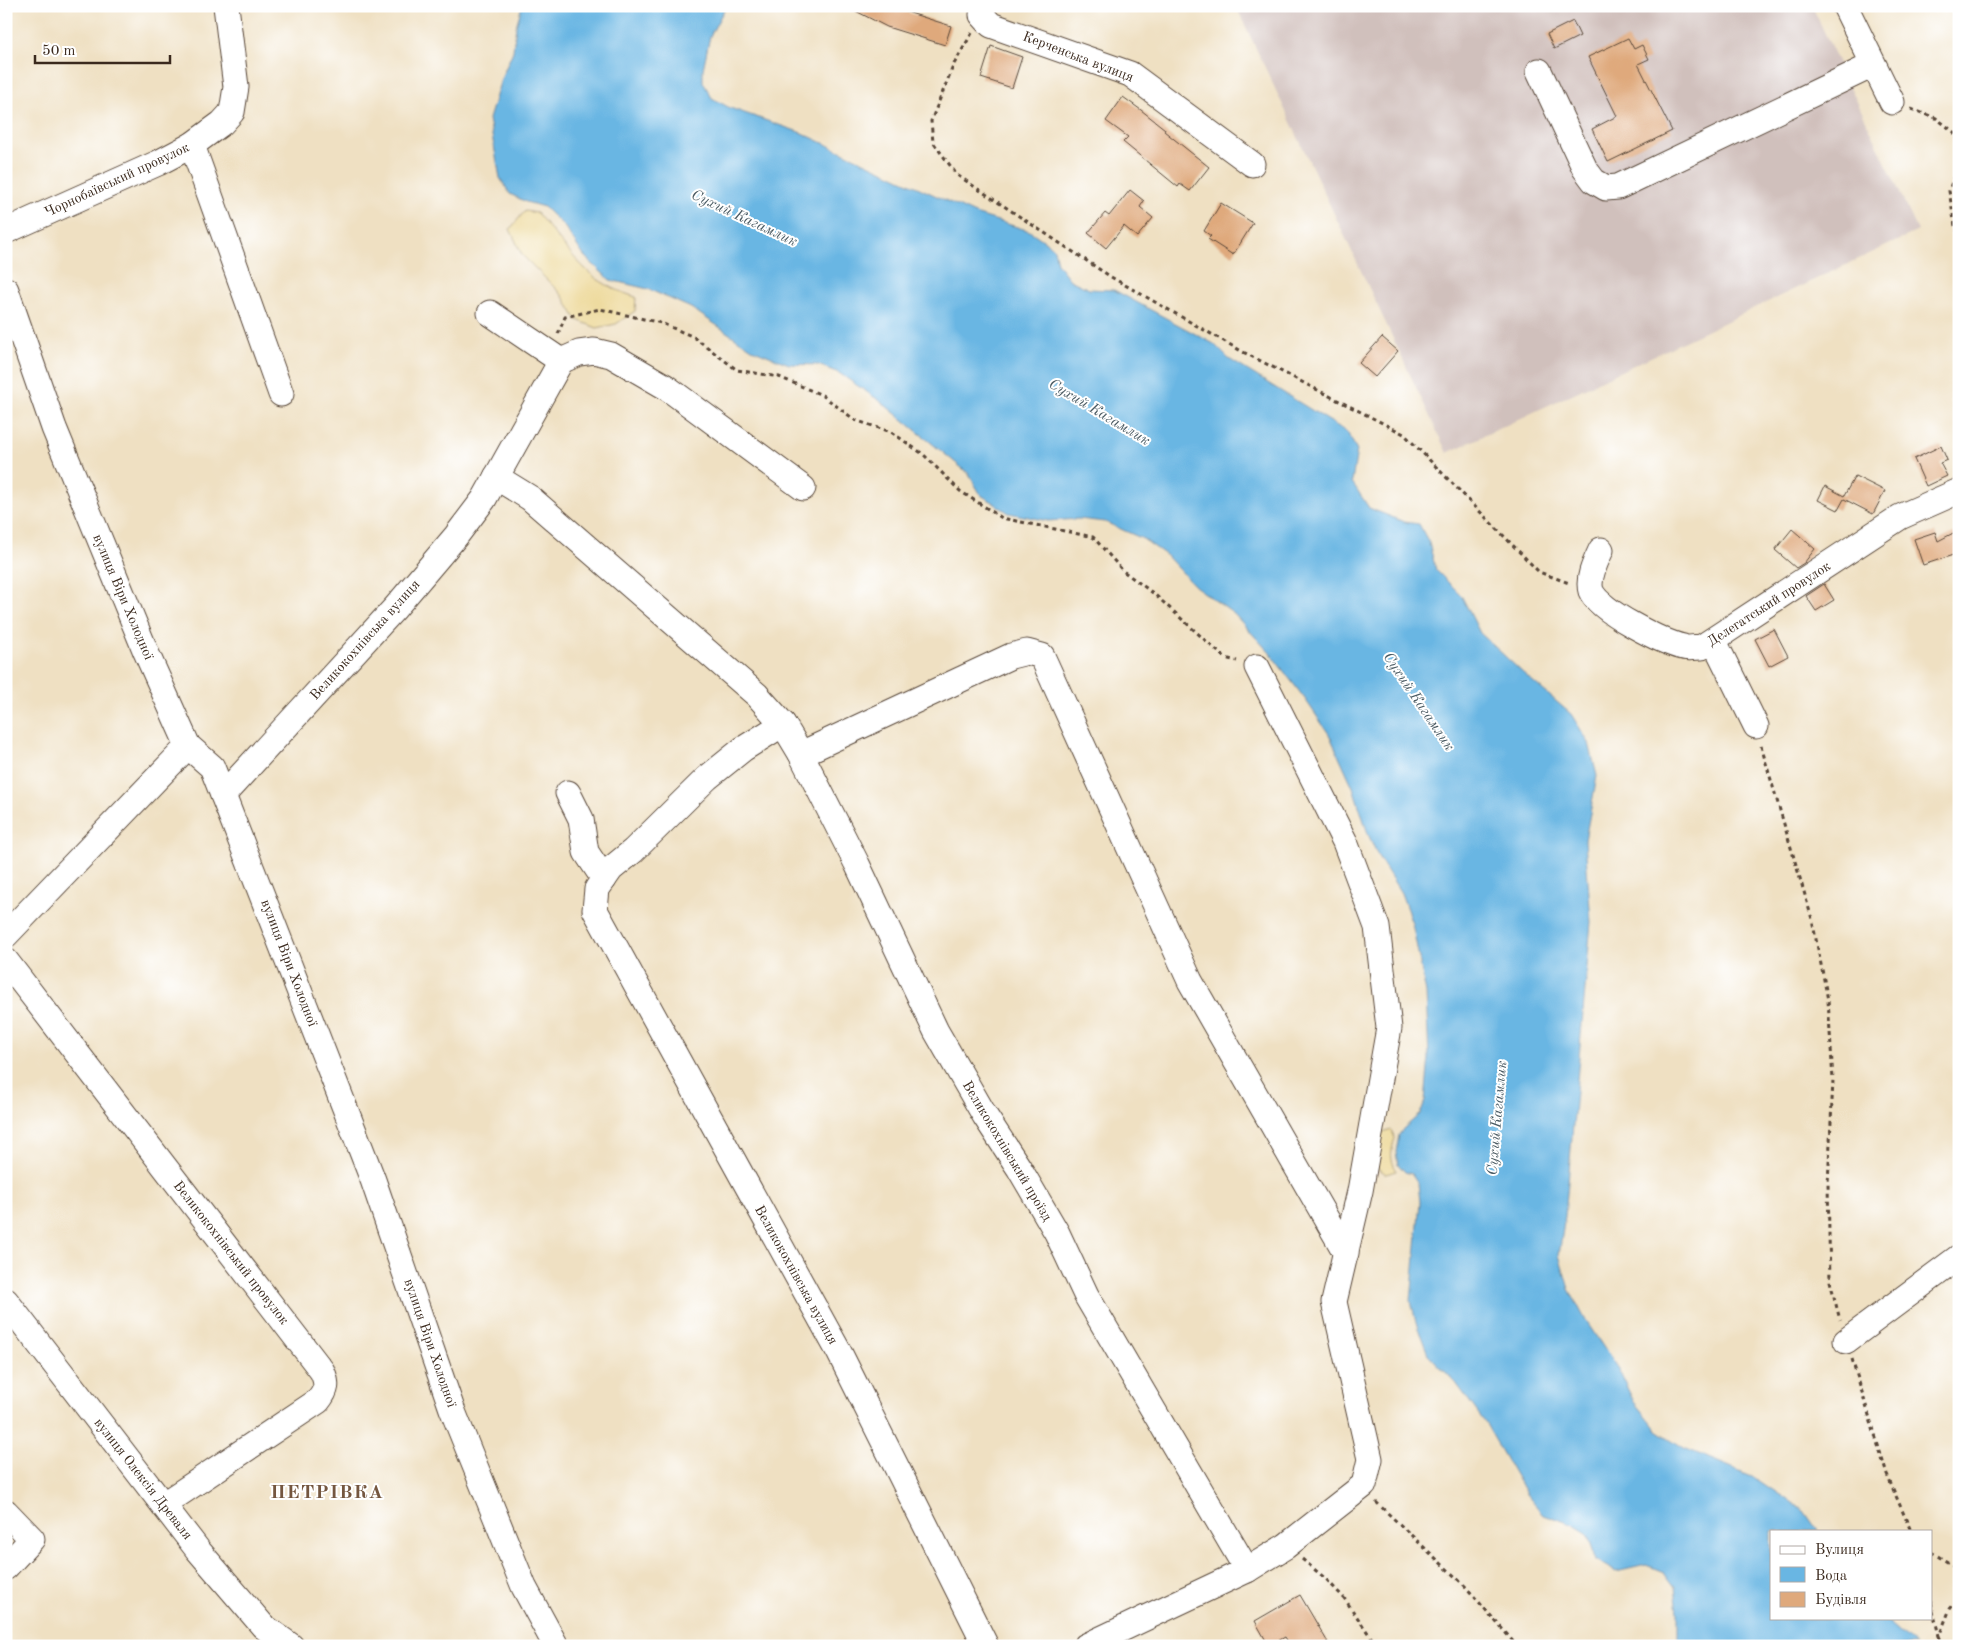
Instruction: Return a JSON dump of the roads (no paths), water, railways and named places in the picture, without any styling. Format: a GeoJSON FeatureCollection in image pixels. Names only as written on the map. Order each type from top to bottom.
{"type":"FeatureCollection","features":[{"type":"Feature","properties":{"kind":"street"},"geometry":{"type":"LineString","coordinates":[[226,14],[246,6]]}},
{"type":"Feature","properties":{"kind":"street"},"geometry":{"type":"LineString","coordinates":[[1844,6],[1892,102]]}},
{"type":"Feature","properties":{"kind":"street","name":"Керченська вулиця"},"geometry":{"type":"LineString","coordinates":[[982,11],[991,25],[1130,74],[1252,164]]}},
{"type":"Feature","properties":{"kind":"street","name":"Чорнобаївський провулок"},"geometry":{"type":"LineString","coordinates":[[6,231],[158,163],[192,145],[222,123],[232,112],[236,87],[226,14]]}},
{"type":"Feature","properties":{"kind":"street"},"geometry":{"type":"LineString","coordinates":[[1539,71],[1585,169],[1594,181],[1606,188],[1618,186],[1873,64]]}},
{"type":"Feature","properties":{"kind":"street"},"geometry":{"type":"LineString","coordinates":[[192,145],[281,394]]}},
{"type":"Feature","properties":{"kind":"street","name":"вулиця Віри Холодної"},"geometry":{"type":"LineString","coordinates":[[6,290],[54,428],[146,652],[188,746],[212,767],[373,1180],[452,1409],[524,1587],[556,1646]]}},
{"type":"Feature","properties":{"kind":"street"},"geometry":{"type":"LineString","coordinates":[[490,313],[556,357],[594,351],[611,355],[666,387],[803,488]]}},
{"type":"Feature","properties":{"kind":"street","name":"Великокохнівська вулиця"},"geometry":{"type":"LineString","coordinates":[[223,795],[427,571],[484,498],[556,357]]}},
{"type":"Feature","properties":{"kind":"street"},"geometry":{"type":"LineString","coordinates":[[496,477],[537,505],[750,689],[783,724],[743,749],[708,778],[611,869],[604,879],[586,852],[581,819],[568,793]]}},
{"type":"Feature","properties":{"kind":"street","name":"Делегатський провулок"},"geometry":{"type":"LineString","coordinates":[[1601,550],[1591,575],[1591,590],[1599,603],[1629,624],[1683,648],[1702,647],[1714,641],[1900,517],[1959,491]]}},
{"type":"Feature","properties":{"kind":"street"},"geometry":{"type":"LineString","coordinates":[[1714,641],[1756,726]]}},
{"type":"Feature","properties":{"kind":"street"},"geometry":{"type":"LineString","coordinates":[[801,754],[1011,656],[1027,652],[1042,656],[1190,980],[1346,1252]]}},
{"type":"Feature","properties":{"kind":"street"},"geometry":{"type":"LineString","coordinates":[[1086,1646],[1119,1638],[1247,1570],[1286,1546],[1364,1485],[1370,1459],[1334,1302],[1363,1174],[1389,1028],[1378,926],[1345,842],[1257,667]]}},
{"type":"Feature","properties":{"kind":"street","name":"Великокохнівський проїзд"},"geometry":{"type":"LineString","coordinates":[[783,724],[801,754],[858,864],[936,1031],[985,1116],[1029,1184],[1057,1233],[1086,1296],[1247,1570]]}},
{"type":"Feature","properties":{"kind":"street"},"geometry":{"type":"LineString","coordinates":[[6,935],[188,746]]}},
{"type":"Feature","properties":{"kind":"street","name":"Великокохнівська вулиця"},"geometry":{"type":"LineString","coordinates":[[604,879],[597,889],[595,910],[839,1352],[986,1646]]}},
{"type":"Feature","properties":{"kind":"street","name":"Великокохнівський провулок"},"geometry":{"type":"LineString","coordinates":[[6,961],[316,1364],[326,1381],[326,1392],[318,1401],[164,1504]]}},
{"type":"Feature","properties":{"kind":"street"},"geometry":{"type":"LineString","coordinates":[[1846,1341],[1959,1257]]}},
{"type":"Feature","properties":{"kind":"street","name":"вулиця Олексія Древаля"},"geometry":{"type":"LineString","coordinates":[[6,1302],[198,1550],[263,1626],[291,1646]]}},
{"type":"Feature","properties":{"kind":"street"},"geometry":{"type":"LineString","coordinates":[[6,1512],[32,1539],[6,1566]]}},
{"type":"Feature","properties":{"kind":"water","name":"Сухий Кагамлик"},"geometry":{"type":"Polygon","coordinates":[[[522,6],[726,6],[710,36],[703,69],[703,82],[712,98],[730,108],[802,133],[975,214],[1030,231],[1054,249],[1057,263],[1070,280],[1089,289],[1114,290],[1214,344],[1229,359],[1347,432],[1357,450],[1352,482],[1369,508],[1404,522],[1419,524],[1429,543],[1436,570],[1461,595],[1480,633],[1571,714],[1589,743],[1597,776],[1585,840],[1591,922],[1565,1216],[1559,1255],[1569,1289],[1586,1321],[1618,1369],[1634,1402],[1657,1430],[1684,1448],[1752,1476],[1804,1511],[1817,1530],[1770,1530],[1770,1620],[1886,1620],[1916,1646],[1678,1646],[1678,1613],[1675,1587],[1664,1572],[1646,1565],[1616,1572],[1597,1561],[1587,1533],[1574,1525],[1543,1514],[1526,1494],[1486,1424],[1456,1383],[1428,1354],[1416,1323],[1411,1300],[1420,1202],[1418,1183],[1412,1174],[1405,1172],[1398,1164],[1396,1152],[1399,1135],[1420,1114],[1425,1101],[1429,1057],[1426,993],[1412,923],[1401,893],[1379,858],[1368,834],[1353,787],[1329,734],[1305,699],[1270,653],[1234,614],[1195,586],[1166,555],[1143,539],[1105,522],[1079,519],[1048,521],[1009,513],[981,495],[968,473],[880,401],[839,373],[818,365],[789,364],[752,349],[691,308],[648,289],[610,280],[584,256],[564,226],[544,207],[526,202],[510,194],[500,178],[489,119],[501,79],[513,51],[516,26],[522,6]]]}},
{"type":"Feature","properties":{"kind":"district","name":"ПЕТРІВКА"},"geometry":{"type":"Point","coordinates":[327,1493]}}]}
